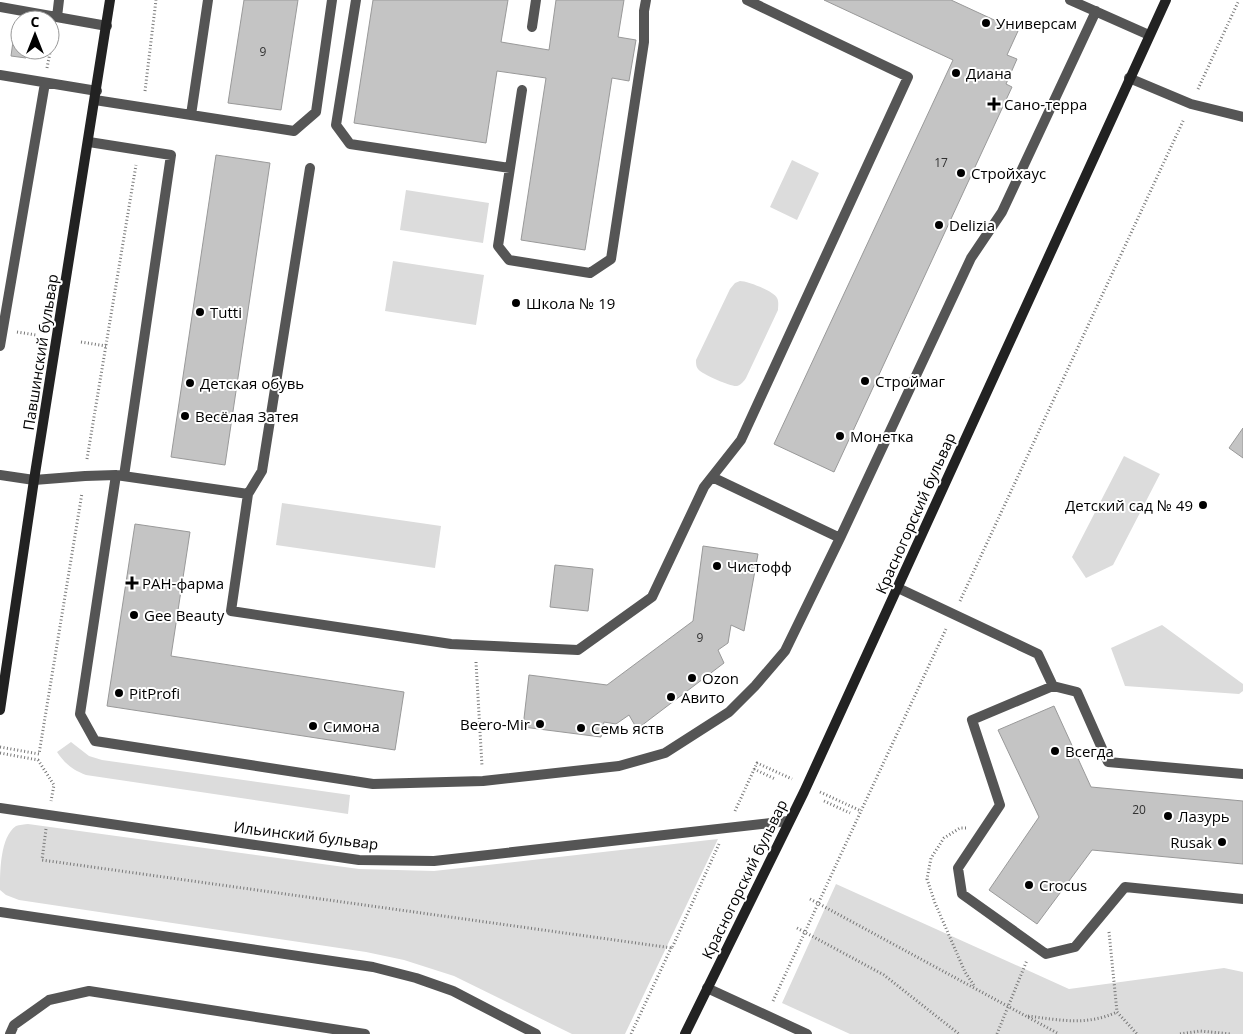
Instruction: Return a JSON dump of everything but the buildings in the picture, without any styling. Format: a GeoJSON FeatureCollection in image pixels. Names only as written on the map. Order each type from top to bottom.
{"type":"FeatureCollection","features":[{"type":"Feature","properties":{"kind":"main road","name":"Павшинский бульвар"},"geometry":{"type":"LineString","coordinates":[[0,710],[34,480],[110,0]]}},
{"type":"Feature","properties":{"kind":"main road","name":"Красногорский бульвар"},"geometry":{"type":"LineString","coordinates":[[685,1034],[806,785],[898,588],[1166,0]]}},
{"type":"Feature","properties":{"kind":"street"},"geometry":{"type":"LineString","coordinates":[[191,115],[208,0]]}},
{"type":"Feature","properties":{"kind":"street"},"geometry":{"type":"LineString","coordinates":[[0,75],[44,83],[142,108],[294,131],[316,112],[332,0]]}},
{"type":"Feature","properties":{"kind":"street"},"geometry":{"type":"LineString","coordinates":[[356,0],[336,125],[350,144],[510,168]]}},
{"type":"Feature","properties":{"kind":"street"},"geometry":{"type":"LineString","coordinates":[[532,27],[536,0]]}},
{"type":"Feature","properties":{"kind":"street"},"geometry":{"type":"LineString","coordinates":[[522,90],[498,246],[508,260],[590,273],[611,259],[644,42],[646,0]]}},
{"type":"Feature","properties":{"kind":"street"},"geometry":{"type":"LineString","coordinates":[[310,168],[262,471],[248,494],[231,611],[451,644],[578,650],[652,597],[704,487],[741,440],[908,77],[746,0]]}},
{"type":"Feature","properties":{"kind":"street"},"geometry":{"type":"LineString","coordinates":[[1070,0],[1150,36]]}},
{"type":"Feature","properties":{"kind":"street"},"geometry":{"type":"LineString","coordinates":[[0,7],[17,10]]}},
{"type":"Feature","properties":{"kind":"street"},"geometry":{"type":"LineString","coordinates":[[89,142],[172,155],[80,714],[95,741],[373,784],[483,781],[619,766],[665,752],[729,712],[755,686],[785,651],[971,258],[1002,212],[1096,11]]}},
{"type":"Feature","properties":{"kind":"street"},"geometry":{"type":"LineString","coordinates":[[60,18],[107,26]]}},
{"type":"Feature","properties":{"kind":"street"},"geometry":{"type":"LineString","coordinates":[[1129,78],[1192,104],[1243,117]]}},
{"type":"Feature","properties":{"kind":"street"},"geometry":{"type":"LineString","coordinates":[[0,346],[44,83]]}},
{"type":"Feature","properties":{"kind":"street"},"geometry":{"type":"LineString","coordinates":[[0,475],[34,480],[85,476],[120,476],[248,494]]}},
{"type":"Feature","properties":{"kind":"street"},"geometry":{"type":"LineString","coordinates":[[712,477],[840,538]]}},
{"type":"Feature","properties":{"kind":"street"},"geometry":{"type":"LineString","coordinates":[[898,588],[1038,654],[1053,686]]}},
{"type":"Feature","properties":{"kind":"street"},"geometry":{"type":"LineString","coordinates":[[1243,774],[1108,762],[1077,692],[1053,686],[972,720],[1000,805],[958,868],[962,894],[1046,954],[1075,947],[1125,887],[1243,899]]}},
{"type":"Feature","properties":{"kind":"street","name":"Ильинский бульвар"},"geometry":{"type":"LineString","coordinates":[[0,808],[359,860],[434,861],[788,821]]}},
{"type":"Feature","properties":{"kind":"street"},"geometry":{"type":"LineString","coordinates":[[0,912],[373,966],[453,991],[536,1034]]}},
{"type":"Feature","properties":{"kind":"street"},"geometry":{"type":"LineString","coordinates":[[707,988],[807,1034]]}},
{"type":"Feature","properties":{"kind":"street"},"geometry":{"type":"LineString","coordinates":[[10,1034],[14,1025],[49,1000],[89,991],[365,1034]]}},
{"type":"Feature","properties":{"kind":"path"},"geometry":{"type":"LineString","coordinates":[[142,108],[156,0]]}},
{"type":"Feature","properties":{"kind":"path"},"geometry":{"type":"LineString","coordinates":[[766,1015],[1239,0]]}},
{"type":"Feature","properties":{"kind":"path"},"geometry":{"type":"LineString","coordinates":[[44,83],[49,60]]}},
{"type":"Feature","properties":{"kind":"path"},"geometry":{"type":"LineString","coordinates":[[0,747],[39,754],[139,150]]}},
{"type":"Feature","properties":{"kind":"path"},"geometry":{"type":"LineString","coordinates":[[81,342],[106,346]]}},
{"type":"Feature","properties":{"kind":"path"},"geometry":{"type":"LineString","coordinates":[[476,646],[483,781]]}},
{"type":"Feature","properties":{"kind":"path"},"geometry":{"type":"LineString","coordinates":[[0,753],[38,760],[54,785],[42,860],[672,948]]}},
{"type":"Feature","properties":{"kind":"path"},"geometry":{"type":"LineString","coordinates":[[732,818],[757,763],[862,811]]}},
{"type":"Feature","properties":{"kind":"path"},"geometry":{"type":"LineString","coordinates":[[754,769],[775,778]]}},
{"type":"Feature","properties":{"kind":"path"},"geometry":{"type":"LineString","coordinates":[[824,802],[850,813]]}},
{"type":"Feature","properties":{"kind":"path"},"geometry":{"type":"LineString","coordinates":[[631,1034],[724,835]]}},
{"type":"Feature","properties":{"kind":"path"},"geometry":{"type":"LineString","coordinates":[[810,899],[1059,1034]]}},
{"type":"Feature","properties":{"kind":"path"},"geometry":{"type":"LineString","coordinates":[[1107,909],[1117,1012],[1137,1034]]}},
{"type":"Feature","properties":{"kind":"path"},"geometry":{"type":"LineString","coordinates":[[797,928],[884,974],[958,1034]]}},
{"type":"Feature","properties":{"kind":"path"},"geometry":{"type":"LineString","coordinates":[[997,1034],[1033,945]]}},
{"type":"Feature","properties":{"kind":"path"},"geometry":{"type":"LineString","coordinates":[[1024,1015],[1067,1022],[1103,1018],[1117,1012]]}},
{"type":"Feature","properties":{"kind":"path"},"geometry":{"type":"LineString","coordinates":[[1180,1034],[1200,1031],[1230,1034]]}},
{"type":"Feature","properties":{"kind":"shaded area"},"geometry":{"type":"Polygon","coordinates":[[[792,160],[819,173],[797,220],[770,207],[792,160]]]}},
{"type":"Feature","properties":{"kind":"shaded area"},"geometry":{"type":"Polygon","coordinates":[[[406,190],[489,203],[483,243],[400,230],[406,190]]]}},
{"type":"Feature","properties":{"kind":"shaded area"},"geometry":{"type":"Polygon","coordinates":[[[393,261],[484,275],[476,325],[385,311],[393,261]]]}},
{"type":"Feature","properties":{"kind":"shaded area"},"geometry":{"type":"Polygon","coordinates":[[[740,281],[775,295],[778,301],[778,310],[746,378],[741,384],[734,386],[703,373],[697,367],[696,360],[730,289],[735,283],[740,281]]]}},
{"type":"Feature","properties":{"kind":"shaded area"},"geometry":{"type":"Polygon","coordinates":[[[1124,456],[1160,474],[1113,565],[1086,578],[1072,557],[1124,456]]]}},
{"type":"Feature","properties":{"kind":"shaded area"},"geometry":{"type":"Polygon","coordinates":[[[282,503],[441,526],[435,568],[276,545],[282,503]]]}},
{"type":"Feature","properties":{"kind":"shaded area"},"geometry":{"type":"Polygon","coordinates":[[[1162,625],[1243,684],[1243,691],[1239,694],[1125,686],[1111,648],[1162,625]]]}},
{"type":"Feature","properties":{"kind":"shaded area"},"geometry":{"type":"Polygon","coordinates":[[[71,742],[89,756],[102,760],[350,795],[348,814],[86,775],[70,766],[57,752],[71,742]]]}},
{"type":"Feature","properties":{"kind":"shaded area"},"geometry":{"type":"Polygon","coordinates":[[[28,824],[359,869],[434,871],[718,839],[625,1034],[572,1034],[454,976],[404,960],[366,952],[19,900],[6,895],[0,890],[4,846],[11,831],[16,826],[28,824]]]}},
{"type":"Feature","properties":{"kind":"shaded area"},"geometry":{"type":"Polygon","coordinates":[[[836,884],[1069,989],[1224,968],[1243,972],[1243,1034],[850,1034],[782,1003],[836,884]]]}},
{"type":"Feature","properties":{"kind":"place","name":"Универсам"},"geometry":{"type":"Point","coordinates":[986,23]}},
{"type":"Feature","properties":{"kind":"place","name":"Диана"},"geometry":{"type":"Point","coordinates":[956,73]}},
{"type":"Feature","properties":{"kind":"place","name":"Сано-терра"},"geometry":{"type":"Point","coordinates":[994,104]}},
{"type":"Feature","properties":{"kind":"place","name":"Стройхаус"},"geometry":{"type":"Point","coordinates":[961,173]}},
{"type":"Feature","properties":{"kind":"place","name":"Delizia"},"geometry":{"type":"Point","coordinates":[939,225]}},
{"type":"Feature","properties":{"kind":"place","name":"Школа № 19"},"geometry":{"type":"Point","coordinates":[516,303]}},
{"type":"Feature","properties":{"kind":"place","name":"Tutti"},"geometry":{"type":"Point","coordinates":[200,312]}},
{"type":"Feature","properties":{"kind":"place","name":"Строймаг"},"geometry":{"type":"Point","coordinates":[865,381]}},
{"type":"Feature","properties":{"kind":"place","name":"Детская обувь"},"geometry":{"type":"Point","coordinates":[190,383]}},
{"type":"Feature","properties":{"kind":"place","name":"Весёлая Затея"},"geometry":{"type":"Point","coordinates":[185,416]}},
{"type":"Feature","properties":{"kind":"place","name":"Монетка"},"geometry":{"type":"Point","coordinates":[840,436]}},
{"type":"Feature","properties":{"kind":"place","name":"Детский сад № 49"},"geometry":{"type":"Point","coordinates":[1203,505]}},
{"type":"Feature","properties":{"kind":"place","name":"Чистофф"},"geometry":{"type":"Point","coordinates":[717,566]}},
{"type":"Feature","properties":{"kind":"place","name":"РАН-фарма"},"geometry":{"type":"Point","coordinates":[132,583]}},
{"type":"Feature","properties":{"kind":"place","name":"Gee Beauty"},"geometry":{"type":"Point","coordinates":[134,615]}},
{"type":"Feature","properties":{"kind":"place","name":"Ozon"},"geometry":{"type":"Point","coordinates":[692,678]}},
{"type":"Feature","properties":{"kind":"place","name":"PitProfi"},"geometry":{"type":"Point","coordinates":[119,693]}},
{"type":"Feature","properties":{"kind":"place","name":"Авито"},"geometry":{"type":"Point","coordinates":[671,697]}},
{"type":"Feature","properties":{"kind":"place","name":"Beero-Mir"},"geometry":{"type":"Point","coordinates":[540,724]}},
{"type":"Feature","properties":{"kind":"place","name":"Симона"},"geometry":{"type":"Point","coordinates":[313,726]}},
{"type":"Feature","properties":{"kind":"place","name":"Семь яств"},"geometry":{"type":"Point","coordinates":[581,728]}},
{"type":"Feature","properties":{"kind":"place","name":"Всегда"},"geometry":{"type":"Point","coordinates":[1055,751]}},
{"type":"Feature","properties":{"kind":"place","name":"Лазурь"},"geometry":{"type":"Point","coordinates":[1168,816]}},
{"type":"Feature","properties":{"kind":"place","name":"Rusak"},"geometry":{"type":"Point","coordinates":[1222,842]}},
{"type":"Feature","properties":{"kind":"place","name":"Crocus"},"geometry":{"type":"Point","coordinates":[1029,885]}}]}
